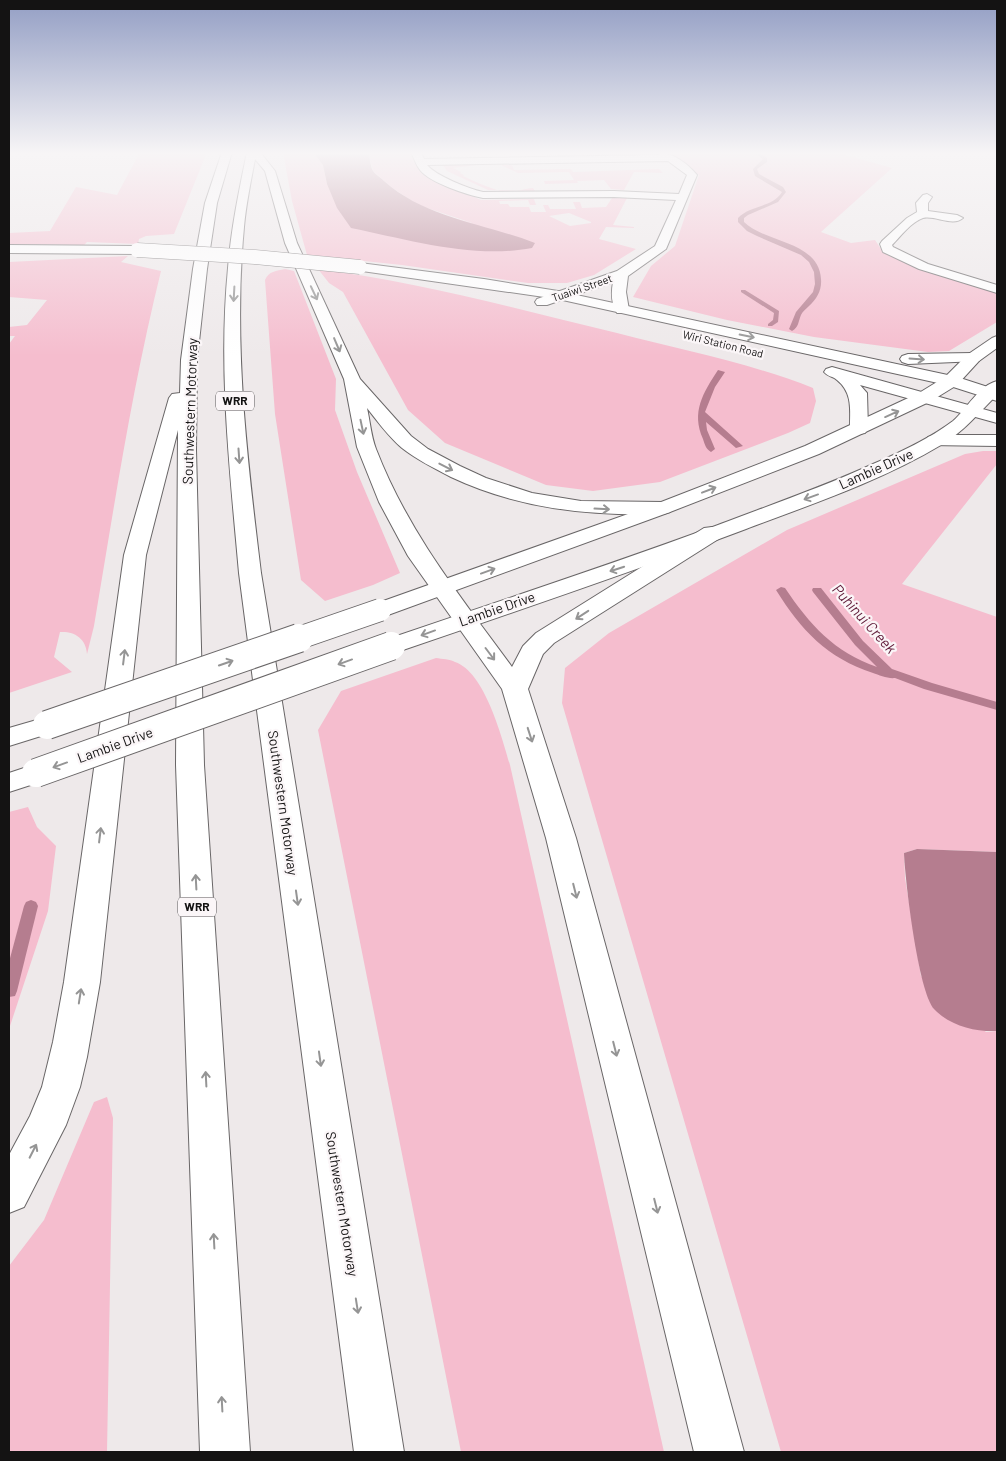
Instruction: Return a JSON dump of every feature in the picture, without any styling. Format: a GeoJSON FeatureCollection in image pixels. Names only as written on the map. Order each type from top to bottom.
{"type":"FeatureCollection","features":[{"type":"Feature","properties":{"kind":"main road","name":"Southwestern Motorway"},"geometry":{"type":"LineString","coordinates":[[208,220],[189,360],[187,450],[190,765],[225,1452]]}},
{"type":"Feature","properties":{"kind":"main road","name":"Southwestern Motorway"},"geometry":{"type":"LineString","coordinates":[[240,220],[233,301],[234,384],[241,486],[250,573],[379,1452]]}},
{"type":"Feature","properties":{"kind":"main road"},"geometry":{"type":"LineString","coordinates":[[285,220],[291,242],[352,379],[366,447],[389,502],[419,556],[515,689],[561,838],[719,1452]]}},
{"type":"Feature","properties":{"kind":"main road","name":"Tuaiwi Street"},"geometry":{"type":"LineString","coordinates":[[542,302],[622,274],[663,246],[674,220]]}},
{"type":"Feature","properties":{"kind":"main road"},"geometry":{"type":"LineString","coordinates":[[911,220],[886,244],[887,249],[892,253],[916,263],[997,289]]}},
{"type":"Feature","properties":{"kind":"main road","name":"Wiri Station Road"},"geometry":{"type":"LineString","coordinates":[[9,250],[137,250],[255,257],[360,267],[484,283],[558,296],[816,351],[951,380],[994,392]]}},
{"type":"Feature","properties":{"kind":"main road","name":"Tuaiwi Street"},"geometry":{"type":"LineString","coordinates":[[622,274],[618,300],[622,310]]}},
{"type":"Feature","properties":{"kind":"main road","name":"Wiri Station Road"},"geometry":{"type":"LineString","coordinates":[[447,279],[720,342],[796,363]]}},
{"type":"Feature","properties":{"kind":"main road"},"geometry":{"type":"LineString","coordinates":[[9,737],[380,610],[663,508],[812,450],[925,397],[951,380],[974,358],[997,341]]}},
{"type":"Feature","properties":{"kind":"main road"},"geometry":{"type":"LineString","coordinates":[[816,351],[926,360],[974,358]]}},
{"type":"Feature","properties":{"kind":"main road"},"geometry":{"type":"LineString","coordinates":[[9,1193],[33,1152],[56,1101],[73,1038],[135,556],[189,360]]}},
{"type":"Feature","properties":{"kind":"main road"},"geometry":{"type":"LineString","coordinates":[[815,368],[997,418]]}},
{"type":"Feature","properties":{"kind":"main road"},"geometry":{"type":"LineString","coordinates":[[843,376],[858,394],[859,429]]}},
{"type":"Feature","properties":{"kind":"main road"},"geometry":{"type":"LineString","coordinates":[[352,379],[405,441],[431,460],[494,490],[538,502],[579,508],[616,510],[663,508]]}},
{"type":"Feature","properties":{"kind":"main road","name":"Lambie Drive"},"geometry":{"type":"LineString","coordinates":[[9,783],[464,620],[640,561],[820,494],[881,468],[935,441],[960,423],[971,410],[994,392]]}},
{"type":"Feature","properties":{"kind":"main road"},"geometry":{"type":"LineString","coordinates":[[935,441],[997,441]]}},
{"type":"Feature","properties":{"kind":"main road"},"geometry":{"type":"LineString","coordinates":[[515,689],[532,651],[545,638],[712,533]]}},
{"type":"Feature","properties":{"kind":"shaded area"},"geometry":{"type":"Polygon","coordinates":[[[56,220],[180,220],[174,234],[146,236],[139,239],[138,244],[87,242],[84,245],[9,244],[9,233],[50,231],[56,220]]]}},
{"type":"Feature","properties":{"kind":"shaded area"},"geometry":{"type":"Polygon","coordinates":[[[297,220],[462,220],[472,223],[464,220],[558,220],[570,226],[591,223],[587,220],[615,220],[613,225],[634,228],[606,227],[599,239],[636,249],[594,275],[567,283],[528,283],[402,265],[307,255],[297,220]]]}},
{"type":"Feature","properties":{"kind":"shaded area"},"geometry":{"type":"Polygon","coordinates":[[[346,220],[461,220],[535,243],[532,248],[510,251],[464,250],[419,243],[351,228],[346,220]]]}},
{"type":"Feature","properties":{"kind":"shaded area"},"geometry":{"type":"Polygon","coordinates":[[[684,220],[834,220],[821,232],[851,243],[875,240],[883,252],[890,256],[959,282],[997,292],[997,322],[949,351],[928,352],[814,337],[727,320],[633,297],[651,266],[675,246],[684,220]]]}},
{"type":"Feature","properties":{"kind":"shaded area"},"geometry":{"type":"Polygon","coordinates":[[[128,256],[121,262],[161,271],[132,403],[94,626],[87,654],[82,640],[74,634],[60,632],[54,657],[72,672],[9,693],[9,344],[15,336],[9,336],[9,327],[27,325],[47,300],[9,297],[9,262],[128,256]]]}},
{"type":"Feature","properties":{"kind":"shaded area"},"geometry":{"type":"Polygon","coordinates":[[[285,269],[294,271],[336,379],[335,410],[357,472],[400,573],[373,585],[325,601],[301,580],[275,414],[265,280],[271,273],[285,269]]]}},
{"type":"Feature","properties":{"kind":"shaded area"},"geometry":{"type":"Polygon","coordinates":[[[318,269],[356,274],[468,297],[691,351],[765,371],[813,388],[816,401],[810,423],[660,482],[593,491],[546,485],[445,443],[408,410],[343,292],[329,283],[318,269]]]}},
{"type":"Feature","properties":{"kind":"shaded area"},"geometry":{"type":"Polygon","coordinates":[[[997,451],[997,464],[902,584],[997,617],[997,852],[917,849],[904,853],[905,878],[921,976],[986,1032],[997,1031],[997,1452],[781,1452],[562,703],[565,668],[609,633],[787,530],[965,454],[997,451]]]}},
{"type":"Feature","properties":{"kind":"shaded area"},"geometry":{"type":"Polygon","coordinates":[[[436,658],[455,662],[466,668],[475,679],[491,707],[510,765],[664,1452],[461,1452],[318,730],[341,691],[436,658]]]}},
{"type":"Feature","properties":{"kind":"shaded area"},"geometry":{"type":"Polygon","coordinates":[[[28,807],[37,827],[56,846],[48,911],[9,1029],[9,812],[28,807]]]}},
{"type":"Feature","properties":{"kind":"shaded area"},"geometry":{"type":"Polygon","coordinates":[[[917,849],[997,852],[997,1031],[972,1029],[955,1024],[940,1015],[928,999],[913,935],[905,867],[904,853],[917,849]]]}},
{"type":"Feature","properties":{"kind":"shaded area"},"geometry":{"type":"Polygon","coordinates":[[[107,1097],[113,1118],[107,1452],[9,1452],[9,1266],[44,1220],[94,1102],[107,1097]]]}},
{"type":"Feature","properties":{"kind":"waterway","name":"Puhinui Creek"},"geometry":{"type":"LineString","coordinates":[[741,220],[749,230],[793,248],[812,261],[818,275],[816,292],[812,300],[799,312],[792,329]]}},
{"type":"Feature","properties":{"kind":"waterway"},"geometry":{"type":"LineString","coordinates":[[743,291],[777,312],[776,321],[770,325]]}},
{"type":"Feature","properties":{"kind":"waterway","name":"Puhinui Creek"},"geometry":{"type":"LineString","coordinates":[[701,413],[711,387],[721,372]]}},
{"type":"Feature","properties":{"kind":"waterway","name":"Puhinui Creek"},"geometry":{"type":"LineString","coordinates":[[701,413],[739,446]]}},
{"type":"Feature","properties":{"kind":"waterway","name":"Puhinui Creek"},"geometry":{"type":"LineString","coordinates":[[701,413],[703,430],[711,449]]}},
{"type":"Feature","properties":{"kind":"waterway","name":"Puhinui Creek"},"geometry":{"type":"LineString","coordinates":[[781,590],[802,619],[819,638],[838,654],[852,662],[891,675]]}},
{"type":"Feature","properties":{"kind":"waterway","name":"Puhinui Creek"},"geometry":{"type":"LineString","coordinates":[[817,590],[859,643],[888,671],[928,686],[997,706]]}},
{"type":"Feature","properties":{"kind":"waterway"},"geometry":{"type":"LineString","coordinates":[[9,991],[31,906]]}}]}
